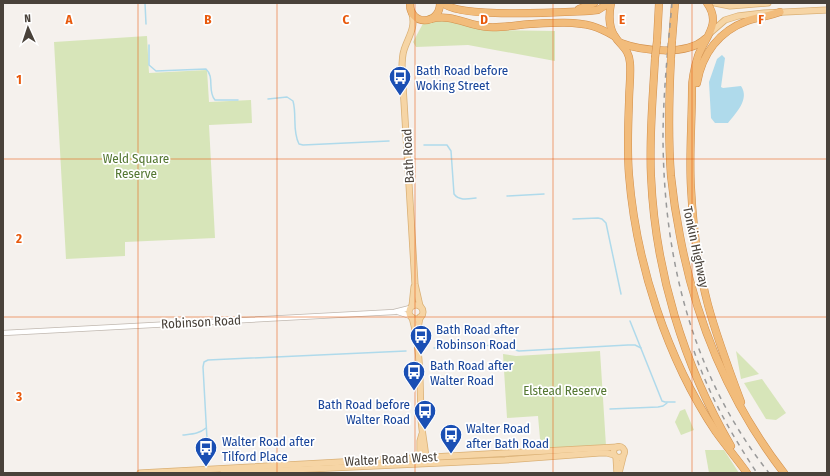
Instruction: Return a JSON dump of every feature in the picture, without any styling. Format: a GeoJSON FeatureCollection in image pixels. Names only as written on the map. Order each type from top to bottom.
{"type":"FeatureCollection","features":[{"type":"Feature","properties":{"kind":"highway"},"geometry":{"type":"LineString","coordinates":[[405,3],[411,8],[416,18],[429,20],[449,17],[469,24],[489,27],[529,24],[580,24],[595,27],[614,36],[620,42],[628,53],[630,63],[628,138],[630,180],[636,228],[646,274],[663,327],[690,388],[717,433],[748,473]]}},
{"type":"Feature","properties":{"kind":"highway"},"geometry":{"type":"LineString","coordinates":[[429,20],[439,13],[442,3],[452,8],[483,13],[594,11],[601,9],[610,3]]}},
{"type":"Feature","properties":{"kind":"highway"},"geometry":{"type":"LineString","coordinates":[[561,12],[576,10],[594,3]]}},
{"type":"Feature","properties":{"kind":"highway"},"geometry":{"type":"LineString","coordinates":[[610,3],[609,21],[614,36]]}},
{"type":"Feature","properties":{"kind":"highway"},"geometry":{"type":"LineString","coordinates":[[659,3],[650,127],[651,176],[655,225],[663,273],[676,320],[698,382],[722,430],[748,473]]}},
{"type":"Feature","properties":{"kind":"highway","name":"Tonkin Highway"},"geometry":{"type":"LineString","coordinates":[[675,3],[669,112],[671,176],[683,254],[700,315],[717,360],[735,398],[762,444],[784,473]]}},
{"type":"Feature","properties":{"kind":"highway"},"geometry":{"type":"LineString","coordinates":[[693,106],[692,87],[698,56],[713,25],[713,17],[707,3]]}},
{"type":"Feature","properties":{"kind":"highway"},"geometry":{"type":"LineString","coordinates":[[747,418],[718,340],[701,272],[696,243],[691,189],[690,145],[693,106],[701,67],[708,52],[718,39],[730,29],[745,22],[780,12]]}},
{"type":"Feature","properties":{"kind":"highway"},"geometry":{"type":"LineString","coordinates":[[620,42],[641,48],[674,50],[695,46],[702,43],[709,35]]}},
{"type":"Feature","properties":{"kind":"main road"},"geometry":{"type":"LineString","coordinates":[[714,3],[730,6],[768,3]]}},
{"type":"Feature","properties":{"kind":"main road","name":"Bath Road"},"geometry":{"type":"LineString","coordinates":[[411,8],[414,23],[413,29],[402,57],[415,284],[420,306]]}},
{"type":"Feature","properties":{"kind":"main road"},"geometry":{"type":"LineString","coordinates":[[709,35],[722,23],[732,17],[780,12],[827,10]]}},
{"type":"Feature","properties":{"kind":"main road"},"geometry":{"type":"LineString","coordinates":[[413,29],[429,20]]}},
{"type":"Feature","properties":{"kind":"main road","name":"Bath Road"},"geometry":{"type":"LineString","coordinates":[[411,307],[415,284]]}},
{"type":"Feature","properties":{"kind":"main road","name":"Robinson Road"},"geometry":{"type":"LineString","coordinates":[[411,307],[415,305],[420,306]]}},
{"type":"Feature","properties":{"kind":"main road"},"geometry":{"type":"LineString","coordinates":[[420,306],[423,312],[420,317],[417,334],[422,434],[424,441],[423,464]]}},
{"type":"Feature","properties":{"kind":"main road"},"geometry":{"type":"LineString","coordinates":[[411,307],[409,312],[417,334]]}},
{"type":"Feature","properties":{"kind":"main road","name":"Robinson Road"},"geometry":{"type":"LineString","coordinates":[[411,316],[417,319],[420,317]]}},
{"type":"Feature","properties":{"kind":"main road"},"geometry":{"type":"LineString","coordinates":[[618,447],[622,447],[625,454],[618,473],[614,451],[618,447]]}},
{"type":"Feature","properties":{"kind":"main road","name":"Walter Road West"},"geometry":{"type":"LineString","coordinates":[[140,473],[618,447]]}},
{"type":"Feature","properties":{"kind":"main road","name":"Walter Road West"},"geometry":{"type":"LineString","coordinates":[[223,473],[505,460],[607,452],[615,456]]}},
{"type":"Feature","properties":{"kind":"main road"},"geometry":{"type":"LineString","coordinates":[[615,456],[620,458],[623,456]]}},
{"type":"Feature","properties":{"kind":"street","name":"Robinson Road"},"geometry":{"type":"LineString","coordinates":[[3,333],[398,312],[411,307]]}},
{"type":"Feature","properties":{"kind":"street","name":"Robinson Road"},"geometry":{"type":"LineString","coordinates":[[398,312],[411,316]]}},
{"type":"Feature","properties":{"kind":"green space"},"geometry":{"type":"Polygon","coordinates":[[[431,14],[495,30],[555,31],[555,61],[468,45],[416,47],[413,42],[427,16],[431,14]]]}},
{"type":"Feature","properties":{"kind":"green space","name":"Weld Square Reserve"},"geometry":{"type":"Polygon","coordinates":[[[147,36],[149,73],[207,70],[209,102],[251,100],[252,123],[209,125],[215,238],[125,242],[125,256],[66,259],[54,42],[147,36]]]}},
{"type":"Feature","properties":{"kind":"green space","name":"Elstead Reserve"},"geometry":{"type":"Polygon","coordinates":[[[600,351],[606,446],[541,450],[538,416],[507,418],[503,354],[516,356],[600,351]]]}},
{"type":"Feature","properties":{"kind":"green space"},"geometry":{"type":"Polygon","coordinates":[[[736,351],[759,374],[741,379],[736,351]]]}},
{"type":"Feature","properties":{"kind":"green space"},"geometry":{"type":"Polygon","coordinates":[[[762,379],[786,413],[776,420],[766,419],[744,383],[762,379]]]}},
{"type":"Feature","properties":{"kind":"green space"},"geometry":{"type":"Polygon","coordinates":[[[685,409],[694,430],[681,435],[675,422],[680,411],[685,409]]]}},
{"type":"Feature","properties":{"kind":"green space"},"geometry":{"type":"Polygon","coordinates":[[[705,450],[724,450],[739,473],[709,473],[705,450]]]}},
{"type":"Feature","properties":{"kind":"water"},"geometry":{"type":"Polygon","coordinates":[[[722,55],[725,58],[721,87],[741,86],[744,96],[741,106],[728,123],[715,123],[711,118],[709,82],[717,59],[722,55]]]}},
{"type":"Feature","properties":{"kind":"waterway"},"geometry":{"type":"LineString","coordinates":[[145,3],[146,24]]}},
{"type":"Feature","properties":{"kind":"waterway"},"geometry":{"type":"LineString","coordinates":[[149,45],[149,65],[156,71],[206,69],[209,72],[211,92],[215,100],[238,100]]}},
{"type":"Feature","properties":{"kind":"waterway"},"geometry":{"type":"LineString","coordinates":[[268,99],[287,97],[293,101],[295,128],[299,144],[389,141]]}},
{"type":"Feature","properties":{"kind":"waterway"},"geometry":{"type":"LineString","coordinates":[[424,145],[447,145],[451,151],[454,194],[461,199],[476,198]]}},
{"type":"Feature","properties":{"kind":"waterway"},"geometry":{"type":"LineString","coordinates":[[507,196],[544,194]]}},
{"type":"Feature","properties":{"kind":"waterway"},"geometry":{"type":"LineString","coordinates":[[573,219],[598,218],[602,219],[606,223],[621,294]]}},
{"type":"Feature","properties":{"kind":"waterway"},"geometry":{"type":"LineString","coordinates":[[630,321],[662,401],[675,402]]}},
{"type":"Feature","properties":{"kind":"waterway"},"geometry":{"type":"LineString","coordinates":[[434,348],[498,345],[519,351],[628,345],[635,345],[641,348]]}},
{"type":"Feature","properties":{"kind":"waterway"},"geometry":{"type":"LineString","coordinates":[[208,457],[203,367],[204,362],[208,360],[406,351]]}},
{"type":"Feature","properties":{"kind":"waterway"},"geometry":{"type":"LineString","coordinates":[[610,409],[658,407],[667,403]]}},
{"type":"Feature","properties":{"kind":"waterway"},"geometry":{"type":"LineString","coordinates":[[183,435],[198,433],[206,428]]}},
{"type":"Feature","properties":{"kind":"railway"},"geometry":{"type":"LineString","coordinates":[[672,3],[665,88],[663,139],[669,229],[677,272],[688,315],[702,357],[720,397],[742,436],[769,473]]}},
{"type":"Feature","properties":{"kind":"railway"},"geometry":{"type":"LineString","coordinates":[[694,351],[721,414],[757,473]]}},
{"type":"Feature","properties":{"kind":"place","name":"Bath Road before Woking Street"},"geometry":{"type":"Point","coordinates":[400,96]}},
{"type":"Feature","properties":{"kind":"place","name":"Bath Road after Robinson Road"},"geometry":{"type":"Point","coordinates":[421,356]}},
{"type":"Feature","properties":{"kind":"place","name":"Bath Road after Walter Road"},"geometry":{"type":"Point","coordinates":[414,392]}},
{"type":"Feature","properties":{"kind":"place","name":"Bath Road before Walter Road"},"geometry":{"type":"Point","coordinates":[425,430]}},
{"type":"Feature","properties":{"kind":"place","name":"Walter Road after Bath Road"},"geometry":{"type":"Point","coordinates":[451,454]}},
{"type":"Feature","properties":{"kind":"place","name":"Walter Road after Tilford Place"},"geometry":{"type":"Point","coordinates":[206,468]}}]}
